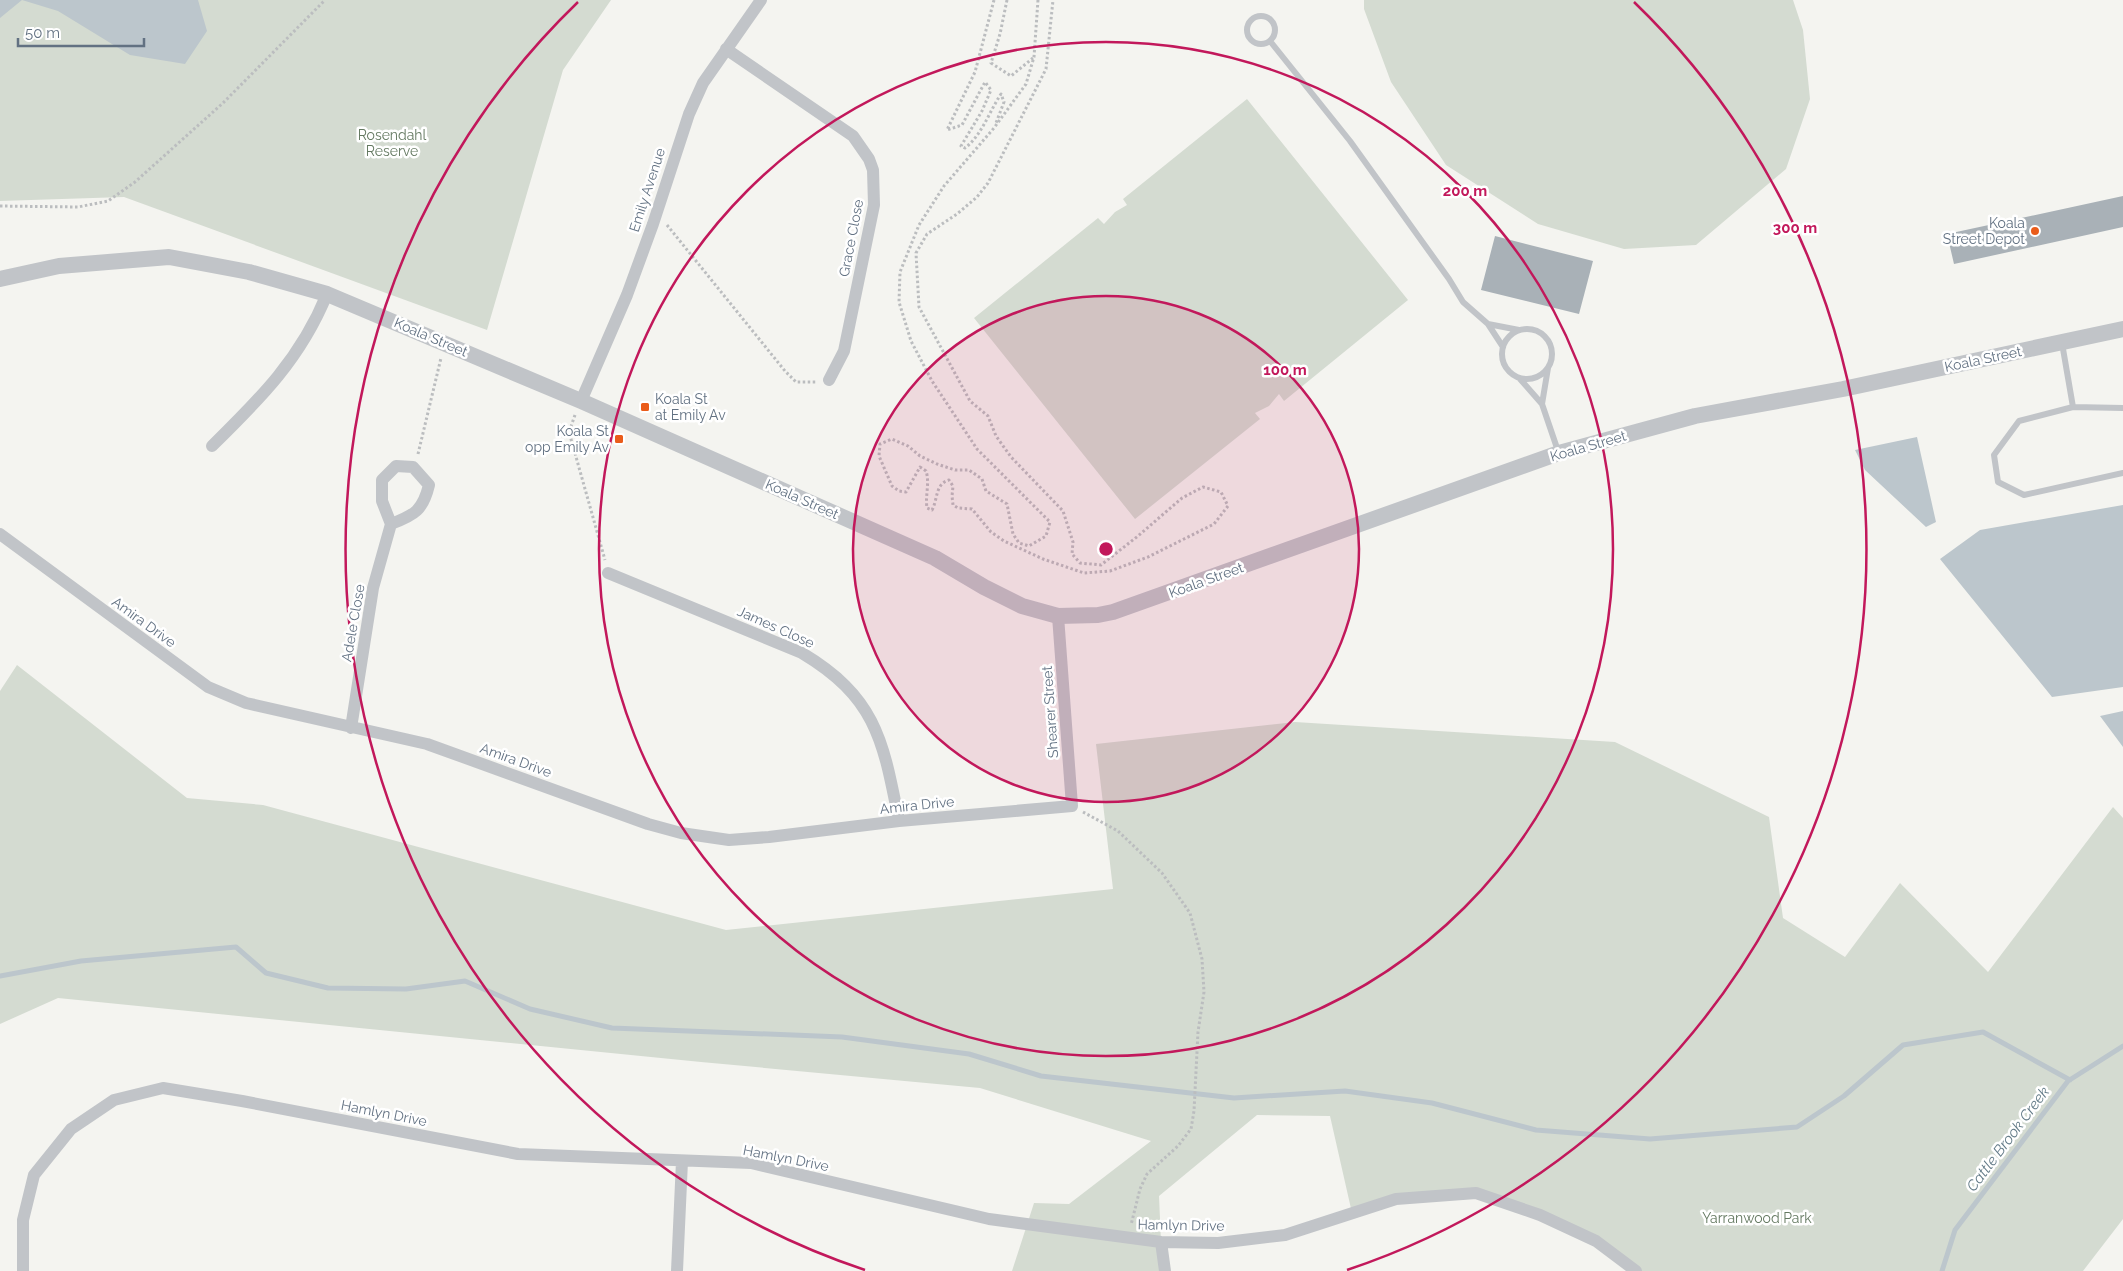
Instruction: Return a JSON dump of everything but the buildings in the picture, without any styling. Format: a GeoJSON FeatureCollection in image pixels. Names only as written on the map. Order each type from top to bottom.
{"type":"FeatureCollection","features":[{"type":"Feature","properties":{"kind":"street","name":"Emily Avenue"},"geometry":{"type":"LineString","coordinates":[[581,401],[626,295],[657,212],[689,114],[703,83],[761,0]]}},
{"type":"Feature","properties":{"kind":"street","name":"Grace Close"},"geometry":{"type":"LineString","coordinates":[[726,49],[853,136],[869,159],[873,170],[874,205],[844,351],[829,380]]}},
{"type":"Feature","properties":{"kind":"street","name":"Koala Street"},"geometry":{"type":"LineString","coordinates":[[0,279],[59,266],[169,257],[249,272],[327,294],[581,401],[935,558],[984,588],[1022,606],[1058,616],[1114,612],[1559,453],[1695,416],[1843,389],[2123,329]]}},
{"type":"Feature","properties":{"kind":"street"},"geometry":{"type":"LineString","coordinates":[[212,446],[277,379],[302,346],[327,294]]}},
{"type":"Feature","properties":{"kind":"street"},"geometry":{"type":"LineString","coordinates":[[396,466],[413,467],[429,484],[424,502],[409,518],[391,524],[382,501],[382,480],[396,466]]}},
{"type":"Feature","properties":{"kind":"street","name":"Adele Close"},"geometry":{"type":"LineString","coordinates":[[351,728],[373,588],[391,524]]}},
{"type":"Feature","properties":{"kind":"street","name":"Amira Drive"},"geometry":{"type":"LineString","coordinates":[[0,534],[208,687],[246,703],[427,744],[648,824],[703,837],[729,840],[769,837],[899,820],[1072,806]]}},
{"type":"Feature","properties":{"kind":"street","name":"James Close"},"geometry":{"type":"LineString","coordinates":[[608,573],[802,653],[841,680],[855,695],[878,734],[899,820]]}},
{"type":"Feature","properties":{"kind":"street","name":"Shearer Street"},"geometry":{"type":"LineString","coordinates":[[1058,616],[1072,806]]}},
{"type":"Feature","properties":{"kind":"street","name":"Hamlyn Drive"},"geometry":{"type":"LineString","coordinates":[[23,1271],[23,1220],[34,1176],[72,1129],[114,1100],[164,1088],[242,1101],[518,1154],[682,1162],[751,1163],[988,1219],[1161,1242],[1218,1243],[1285,1235],[1396,1199],[1476,1193],[1540,1214],[1596,1241],[1636,1271]]}},
{"type":"Feature","properties":{"kind":"street"},"geometry":{"type":"LineString","coordinates":[[677,1271],[682,1162]]}},
{"type":"Feature","properties":{"kind":"street"},"geometry":{"type":"LineString","coordinates":[[1161,1242],[1165,1271]]}},
{"type":"Feature","properties":{"kind":"lane"},"geometry":{"type":"LineString","coordinates":[[1265,16],[1274,24],[1275,35],[1270,41],[1259,45],[1249,39],[1246,27],[1253,18],[1265,16]]}},
{"type":"Feature","properties":{"kind":"lane"},"geometry":{"type":"LineString","coordinates":[[1270,41],[1350,141],[1463,302],[1488,324],[1503,347]]}},
{"type":"Feature","properties":{"kind":"lane"},"geometry":{"type":"LineString","coordinates":[[1488,324],[1519,330],[1534,330],[1547,339],[1552,354],[1542,404]]}},
{"type":"Feature","properties":{"kind":"lane"},"geometry":{"type":"LineString","coordinates":[[1519,330],[1507,339],[1503,347],[1503,363],[1542,404],[1559,453]]}},
{"type":"Feature","properties":{"kind":"lane"},"geometry":{"type":"LineString","coordinates":[[2062,342],[2073,407]]}},
{"type":"Feature","properties":{"kind":"lane"},"geometry":{"type":"LineString","coordinates":[[1520,379],[1536,378],[1548,368]]}},
{"type":"Feature","properties":{"kind":"lane"},"geometry":{"type":"LineString","coordinates":[[2123,408],[2073,407],[2019,421],[1994,455],[1998,482],[2024,495],[2123,473]]}},
{"type":"Feature","properties":{"kind":"path"},"geometry":{"type":"LineString","coordinates":[[0,206],[78,207],[108,201],[135,182],[223,103],[324,0]]}},
{"type":"Feature","properties":{"kind":"path"},"geometry":{"type":"LineString","coordinates":[[994,0],[975,72],[947,130],[962,125],[985,82],[990,90],[982,111],[961,146],[965,148],[969,145],[982,128],[1001,94],[1004,102],[994,128]]}},
{"type":"Feature","properties":{"kind":"path"},"geometry":{"type":"LineString","coordinates":[[1007,0],[1000,34],[991,63],[1011,76],[1034,57]]}},
{"type":"Feature","properties":{"kind":"path"},"geometry":{"type":"LineString","coordinates":[[1038,0],[1034,57],[1026,84],[994,128],[944,186],[919,225],[900,272],[899,302],[911,341],[932,381],[977,449],[1050,522],[1046,536],[1029,546],[1019,544],[1013,534],[1007,504],[986,491],[982,479],[969,470],[955,470],[937,464],[920,456],[908,446],[892,440],[880,444],[879,456],[892,486],[899,491],[906,492],[920,467],[926,471],[929,480],[926,494],[927,508],[932,510],[936,503],[937,491],[943,482],[949,480],[954,486],[953,505],[958,508],[972,509],[991,532],[1004,541],[1043,559],[1084,573],[1110,571],[1148,556],[1214,524],[1228,506],[1221,492],[1204,488],[1189,494],[1101,564],[1080,563],[1072,554],[1073,542],[1063,511],[1011,457],[996,436],[988,416],[970,401],[919,307],[916,253],[927,234],[957,214],[977,197],[992,175],[1046,69],[1053,0]]}},
{"type":"Feature","properties":{"kind":"path"},"geometry":{"type":"LineString","coordinates":[[657,212],[785,371],[796,382],[829,380]]}},
{"type":"Feature","properties":{"kind":"path"},"geometry":{"type":"LineString","coordinates":[[413,467],[441,358],[448,344]]}},
{"type":"Feature","properties":{"kind":"path"},"geometry":{"type":"LineString","coordinates":[[581,401],[569,432],[608,573]]}},
{"type":"Feature","properties":{"kind":"path"},"geometry":{"type":"LineString","coordinates":[[1072,806],[1118,831],[1162,873],[1190,913],[1202,959],[1204,992],[1198,1032],[1191,1129],[1178,1146],[1147,1174],[1140,1189],[1128,1239]]}},
{"type":"Feature","properties":{"kind":"green space","name":"Rosendahl Reserve"},"geometry":{"type":"Polygon","coordinates":[[[0,0],[611,0],[563,70],[487,330],[124,197],[0,201],[0,0]]]}},
{"type":"Feature","properties":{"kind":"green space"},"geometry":{"type":"Polygon","coordinates":[[[1364,0],[1793,0],[1803,30],[1810,99],[1786,169],[1696,245],[1624,249],[1538,224],[1446,165],[1391,82],[1364,9],[1364,0]]]}},
{"type":"Feature","properties":{"kind":"green space"},"geometry":{"type":"Polygon","coordinates":[[[1247,99],[1408,300],[1284,401],[1279,394],[1269,406],[1255,413],[1260,419],[1135,519],[974,318],[1098,218],[1104,224],[1115,212],[1127,205],[1123,199],[1247,99]]]}},
{"type":"Feature","properties":{"kind":"green space","name":"Yarranwood Park"},"geometry":{"type":"Polygon","coordinates":[[[17,665],[187,798],[263,805],[726,930],[1113,889],[1096,744],[1295,722],[1615,742],[1769,817],[1783,918],[1845,957],[1900,883],[1988,972],[2113,807],[2123,818],[2123,1219],[2083,1271],[1636,1271],[1596,1241],[1476,1193],[1396,1199],[1352,1213],[1330,1116],[1257,1115],[1159,1196],[1161,1242],[1165,1271],[1012,1271],[1034,1203],[1069,1204],[1151,1141],[980,1088],[58,998],[0,1024],[0,691],[17,665]]]}},
{"type":"Feature","properties":{"kind":"shaded area"},"geometry":{"type":"Polygon","coordinates":[[[0,0],[22,0],[0,18],[0,0]]]}},
{"type":"Feature","properties":{"kind":"shaded area"},"geometry":{"type":"Polygon","coordinates":[[[22,0],[198,0],[207,31],[185,64],[130,55],[58,11],[22,0]]]}},
{"type":"Feature","properties":{"kind":"shaded area"},"geometry":{"type":"Polygon","coordinates":[[[1917,437],[1936,522],[1926,527],[1865,470],[1855,450],[1917,437]]]}},
{"type":"Feature","properties":{"kind":"shaded area"},"geometry":{"type":"Polygon","coordinates":[[[2123,505],[2123,687],[2052,697],[1940,559],[1980,530],[2123,505]]]}},
{"type":"Feature","properties":{"kind":"shaded area"},"geometry":{"type":"Polygon","coordinates":[[[2123,711],[2123,747],[2100,716],[2123,711]]]}},
{"type":"Feature","properties":{"kind":"waterway"},"geometry":{"type":"LineString","coordinates":[[0,976],[81,961],[236,947],[266,973],[328,988],[406,989],[465,981],[530,1009],[612,1028],[842,1037],[969,1054],[1041,1076],[1234,1098],[1345,1091],[1432,1103],[1536,1130],[1650,1139],[1797,1127],[1844,1096],[1903,1045],[1983,1032],[2070,1080]]}},
{"type":"Feature","properties":{"kind":"waterway","name":"Cattle Brook Creek"},"geometry":{"type":"LineString","coordinates":[[1942,1271],[1955,1230],[2068,1081],[2123,1046]]}},
{"type":"Feature","properties":{"kind":"place","name":"Koala Street Depot"},"geometry":{"type":"Point","coordinates":[2035,231]}},
{"type":"Feature","properties":{"kind":"place","name":"Koala St at Emily Av"},"geometry":{"type":"Point","coordinates":[645,407]}},
{"type":"Feature","properties":{"kind":"place","name":"Koala St opp Emily Av"},"geometry":{"type":"Point","coordinates":[619,439]}}]}
